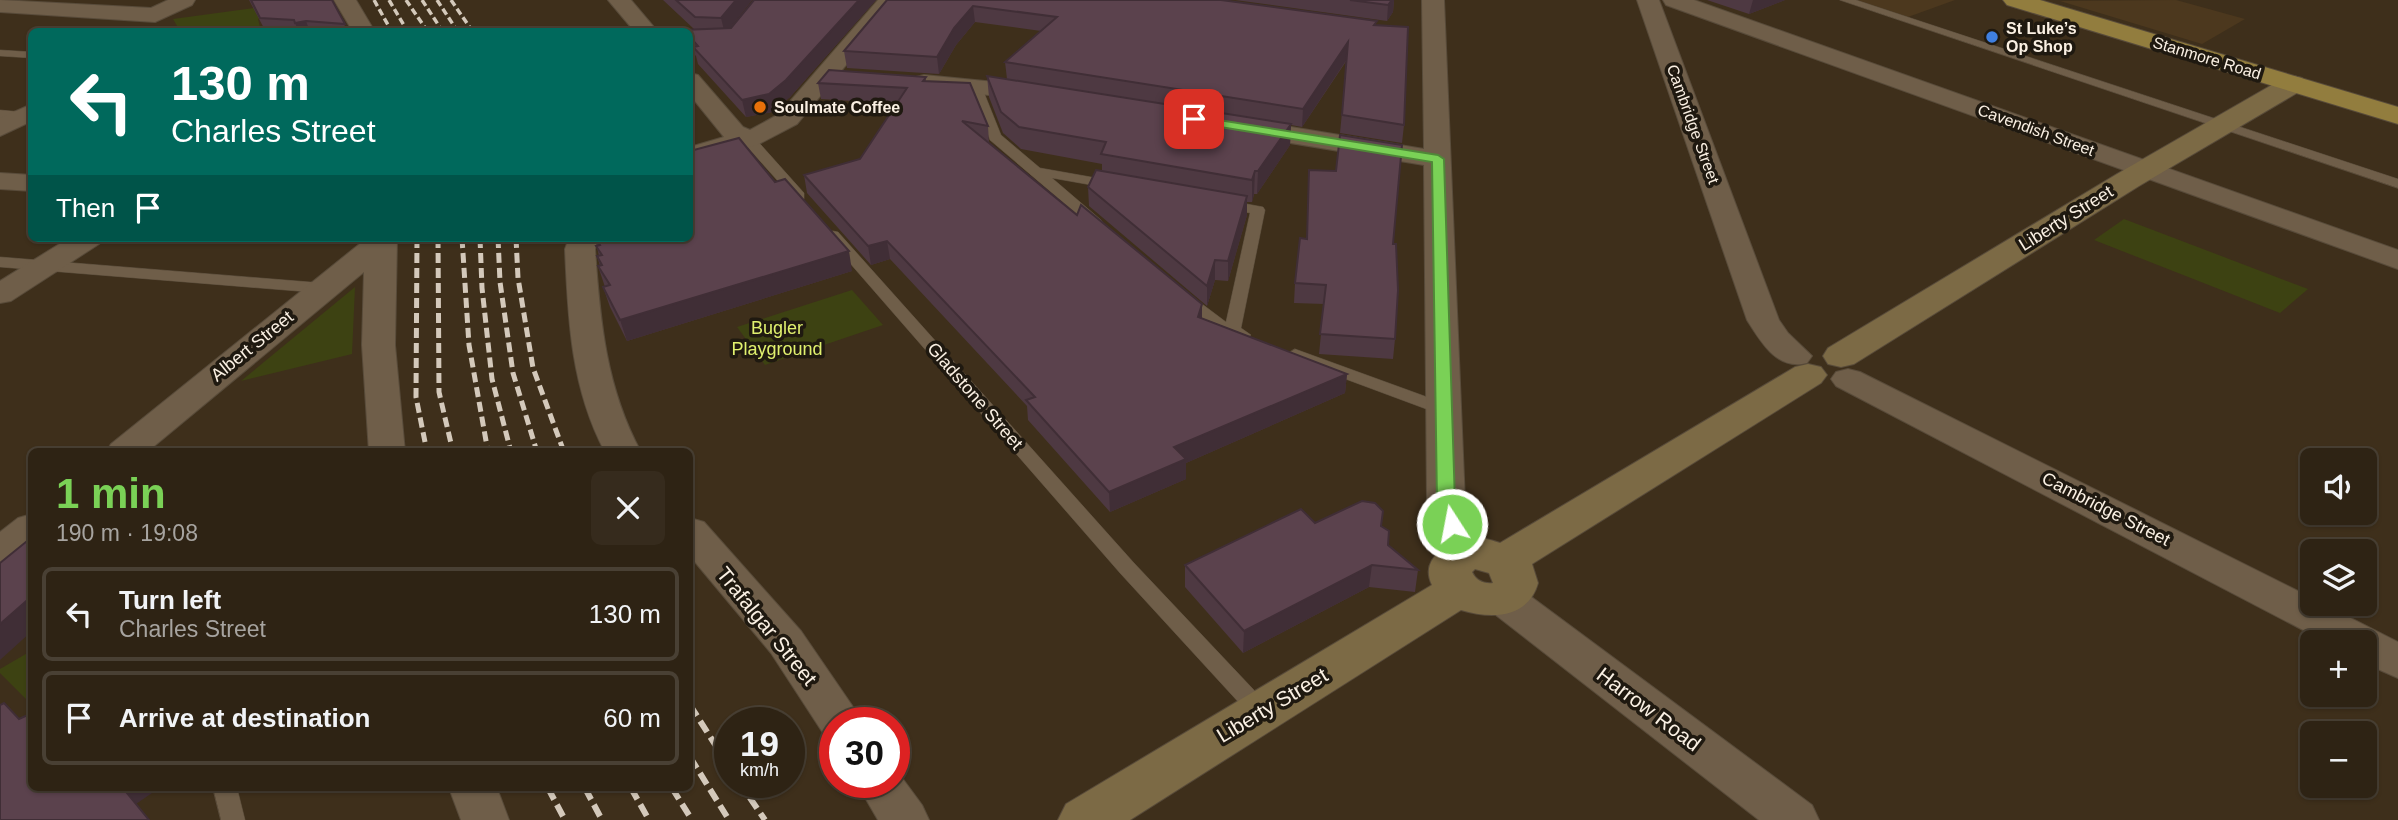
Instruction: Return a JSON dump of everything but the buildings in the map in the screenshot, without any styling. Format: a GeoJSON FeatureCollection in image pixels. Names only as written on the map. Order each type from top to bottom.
{"type":"FeatureCollection","features":[{"type":"Feature","properties":{"kind":"highway","name":"Stanmore Road"},"geometry":{"type":"LineString","coordinates":[[2027,1],[2398,116]]}},
{"type":"Feature","properties":{"kind":"main road","name":"Liberty Street"},"geometry":{"type":"LineString","coordinates":[[1085,820],[2128,180],[2293,84]]}},
{"type":"Feature","properties":{"kind":"street"},"geometry":{"type":"LineString","coordinates":[[10,6],[155,15],[184,0]]}},
{"type":"Feature","properties":{"kind":"street"},"geometry":{"type":"LineString","coordinates":[[345,0],[362,28]]}},
{"type":"Feature","properties":{"kind":"street"},"geometry":{"type":"LineString","coordinates":[[619,0],[644,28]]}},
{"type":"Feature","properties":{"kind":"street"},"geometry":{"type":"LineString","coordinates":[[693,154],[748,139],[769,131],[788,119],[889,0]]}},
{"type":"Feature","properties":{"kind":"street"},"geometry":{"type":"LineString","coordinates":[[1433,0],[1421,35],[1438,159],[1446,502],[1452,524],[1483,576]]}},
{"type":"Feature","properties":{"kind":"street","name":"Cambridge Street"},"geometry":{"type":"LineString","coordinates":[[1648,0],[1763,320],[1776,340],[1823,367],[2338,630]]}},
{"type":"Feature","properties":{"kind":"street","name":"Cavendish Street"},"geometry":{"type":"LineString","coordinates":[[1674,0],[2398,260]]}},
{"type":"Feature","properties":{"kind":"street"},"geometry":{"type":"LineString","coordinates":[[826,76],[851,78]]}},
{"type":"Feature","properties":{"kind":"street"},"geometry":{"type":"LineString","coordinates":[[906,81],[975,85],[1062,98]]}},
{"type":"Feature","properties":{"kind":"street","name":"Gladstone Street"},"geometry":{"type":"LineString","coordinates":[[693,84],[734,132],[748,139]]}},
{"type":"Feature","properties":{"kind":"street"},"geometry":{"type":"LineString","coordinates":[[0,128],[22,115]]}},
{"type":"Feature","properties":{"kind":"street"},"geometry":{"type":"LineString","coordinates":[[1214,122],[1438,159]]}},
{"type":"Feature","properties":{"kind":"street"},"geometry":{"type":"LineString","coordinates":[[0,181],[28,183]]}},
{"type":"Feature","properties":{"kind":"street"},"geometry":{"type":"LineString","coordinates":[[0,295],[83,242]]}},
{"type":"Feature","properties":{"kind":"street","name":"Albert Street"},"geometry":{"type":"LineString","coordinates":[[134,447],[379,242]]}},
{"type":"Feature","properties":{"kind":"street"},"geometry":{"type":"LineString","coordinates":[[381,242],[378,368],[387,448]]}},
{"type":"Feature","properties":{"kind":"street"},"geometry":{"type":"LineString","coordinates":[[583,242],[580,249],[586,337],[604,407],[621,448]]}},
{"type":"Feature","properties":{"kind":"street"},"geometry":{"type":"LineString","coordinates":[[0,553],[28,530]]}},
{"type":"Feature","properties":{"kind":"street","name":"Trafalgar Street"},"geometry":{"type":"LineString","coordinates":[[693,534],[786,642],[830,707]]}},
{"type":"Feature","properties":{"kind":"street","name":"Harrow Road"},"geometry":{"type":"LineString","coordinates":[[1483,576],[1795,820]]}},
{"type":"Feature","properties":{"kind":"street","name":"Cambridge Street"},"geometry":{"type":"LineString","coordinates":[[2377,650],[2398,661]]}},
{"type":"Feature","properties":{"kind":"street"},"geometry":{"type":"LineString","coordinates":[[474,791],[485,820]]}},
{"type":"Feature","properties":{"kind":"street"},"geometry":{"type":"LineString","coordinates":[[891,798],[905,820]]}},
{"type":"Feature","properties":{"kind":"lane"},"geometry":{"type":"LineString","coordinates":[[1845,0],[2398,184]]}},
{"type":"Feature","properties":{"kind":"lane"},"geometry":{"type":"LineString","coordinates":[[0,52],[27,54]]}},
{"type":"Feature","properties":{"kind":"lane"},"geometry":{"type":"LineString","coordinates":[[0,65],[27,54]]}},
{"type":"Feature","properties":{"kind":"lane"},"geometry":{"type":"LineString","coordinates":[[975,85],[984,113],[996,137],[1108,233]]}},
{"type":"Feature","properties":{"kind":"lane","name":"Gladstone Street"},"geometry":{"type":"LineString","coordinates":[[748,139],[1127,568],[1261,712]]}},
{"type":"Feature","properties":{"kind":"lane"},"geometry":{"type":"LineString","coordinates":[[1037,172],[1128,188]]}},
{"type":"Feature","properties":{"kind":"lane"},"geometry":{"type":"LineString","coordinates":[[1206,201],[1258,210],[1231,331]]}},
{"type":"Feature","properties":{"kind":"lane"},"geometry":{"type":"LineString","coordinates":[[0,262],[322,288]]}},
{"type":"Feature","properties":{"kind":"lane"},"geometry":{"type":"LineString","coordinates":[[1168,285],[1199,311],[1231,331],[1256,340]]}},
{"type":"Feature","properties":{"kind":"lane"},"geometry":{"type":"LineString","coordinates":[[1280,349],[1443,409]]}},
{"type":"Feature","properties":{"kind":"lane"},"geometry":{"type":"LineString","coordinates":[[226,791],[233,820]]}},
{"type":"Feature","properties":{"kind":"shaded area"},"geometry":{"type":"Polygon","coordinates":[[[1850,0],[1955,0],[1908,17],[1850,0]]]}},
{"type":"Feature","properties":{"kind":"shaded area"},"geometry":{"type":"Polygon","coordinates":[[[2176,0],[2245,19],[2202,44],[2060,1],[2176,0]]]}},
{"type":"Feature","properties":{"kind":"green space"},"geometry":{"type":"Polygon","coordinates":[[[313,0],[278,17],[258,19],[260,28],[178,28],[173,19],[313,0]]]}},
{"type":"Feature","properties":{"kind":"green space"},"geometry":{"type":"Polygon","coordinates":[[[2124,219],[2308,289],[2280,313],[2094,240],[2124,219]]]}},
{"type":"Feature","properties":{"kind":"green space"},"geometry":{"type":"Polygon","coordinates":[[[355,287],[352,354],[241,381],[355,287]]]}},
{"type":"Feature","properties":{"kind":"green space","name":"Bugler Playground"},"geometry":{"type":"Polygon","coordinates":[[[852,290],[883,325],[765,365],[737,327],[852,290]]]}},
{"type":"Feature","properties":{"kind":"green space"},"geometry":{"type":"Polygon","coordinates":[[[28,653],[28,701],[0,673],[0,669],[28,653]]]}},
{"type":"Feature","properties":{"kind":"railway"},"geometry":{"type":"LineString","coordinates":[[374,0],[390,28]]}},
{"type":"Feature","properties":{"kind":"railway"},"geometry":{"type":"LineString","coordinates":[[389,0],[406,28]]}},
{"type":"Feature","properties":{"kind":"railway"},"geometry":{"type":"LineString","coordinates":[[406,0],[425,28]]}},
{"type":"Feature","properties":{"kind":"railway"},"geometry":{"type":"LineString","coordinates":[[422,0],[440,28]]}},
{"type":"Feature","properties":{"kind":"railway"},"geometry":{"type":"LineString","coordinates":[[437,0],[455,28]]}},
{"type":"Feature","properties":{"kind":"railway"},"geometry":{"type":"LineString","coordinates":[[451,0],[470,28]]}},
{"type":"Feature","properties":{"kind":"railway"},"geometry":{"type":"LineString","coordinates":[[417,242],[416,397],[426,448]]}},
{"type":"Feature","properties":{"kind":"railway"},"geometry":{"type":"LineString","coordinates":[[438,242],[439,392],[452,448]]}},
{"type":"Feature","properties":{"kind":"railway"},"geometry":{"type":"LineString","coordinates":[[462,242],[469,345],[487,448]]}},
{"type":"Feature","properties":{"kind":"railway"},"geometry":{"type":"LineString","coordinates":[[480,242],[482,288],[492,379],[510,448]]}},
{"type":"Feature","properties":{"kind":"railway"},"geometry":{"type":"LineString","coordinates":[[498,242],[500,282],[513,373],[536,448]]}},
{"type":"Feature","properties":{"kind":"railway"},"geometry":{"type":"LineString","coordinates":[[516,242],[518,278],[533,368],[563,448]]}},
{"type":"Feature","properties":{"kind":"railway"},"geometry":{"type":"LineString","coordinates":[[693,710],[714,743]]}},
{"type":"Feature","properties":{"kind":"railway"},"geometry":{"type":"LineString","coordinates":[[693,762],[729,820]]}},
{"type":"Feature","properties":{"kind":"railway"},"geometry":{"type":"LineString","coordinates":[[550,791],[565,820]]}},
{"type":"Feature","properties":{"kind":"railway"},"geometry":{"type":"LineString","coordinates":[[587,791],[602,820]]}},
{"type":"Feature","properties":{"kind":"railway"},"geometry":{"type":"LineString","coordinates":[[633,791],[649,820]]}},
{"type":"Feature","properties":{"kind":"railway"},"geometry":{"type":"LineString","coordinates":[[674,791],[692,820]]}},
{"type":"Feature","properties":{"kind":"railway"},"geometry":{"type":"LineString","coordinates":[[750,798],[765,820]]}},
{"type":"Feature","properties":{"kind":"place","name":"St Luke’s Op Shop"},"geometry":{"type":"Point","coordinates":[1992,37]}},
{"type":"Feature","properties":{"kind":"place","name":"Soulmate Coffee"},"geometry":{"type":"Point","coordinates":[760,107]}},
{"type":"Feature","properties":{"kind":"route"},"geometry":{"type":"LineString","coordinates":[[1194,119],[1438,159],[1446,502],[1452,524]]}}]}
